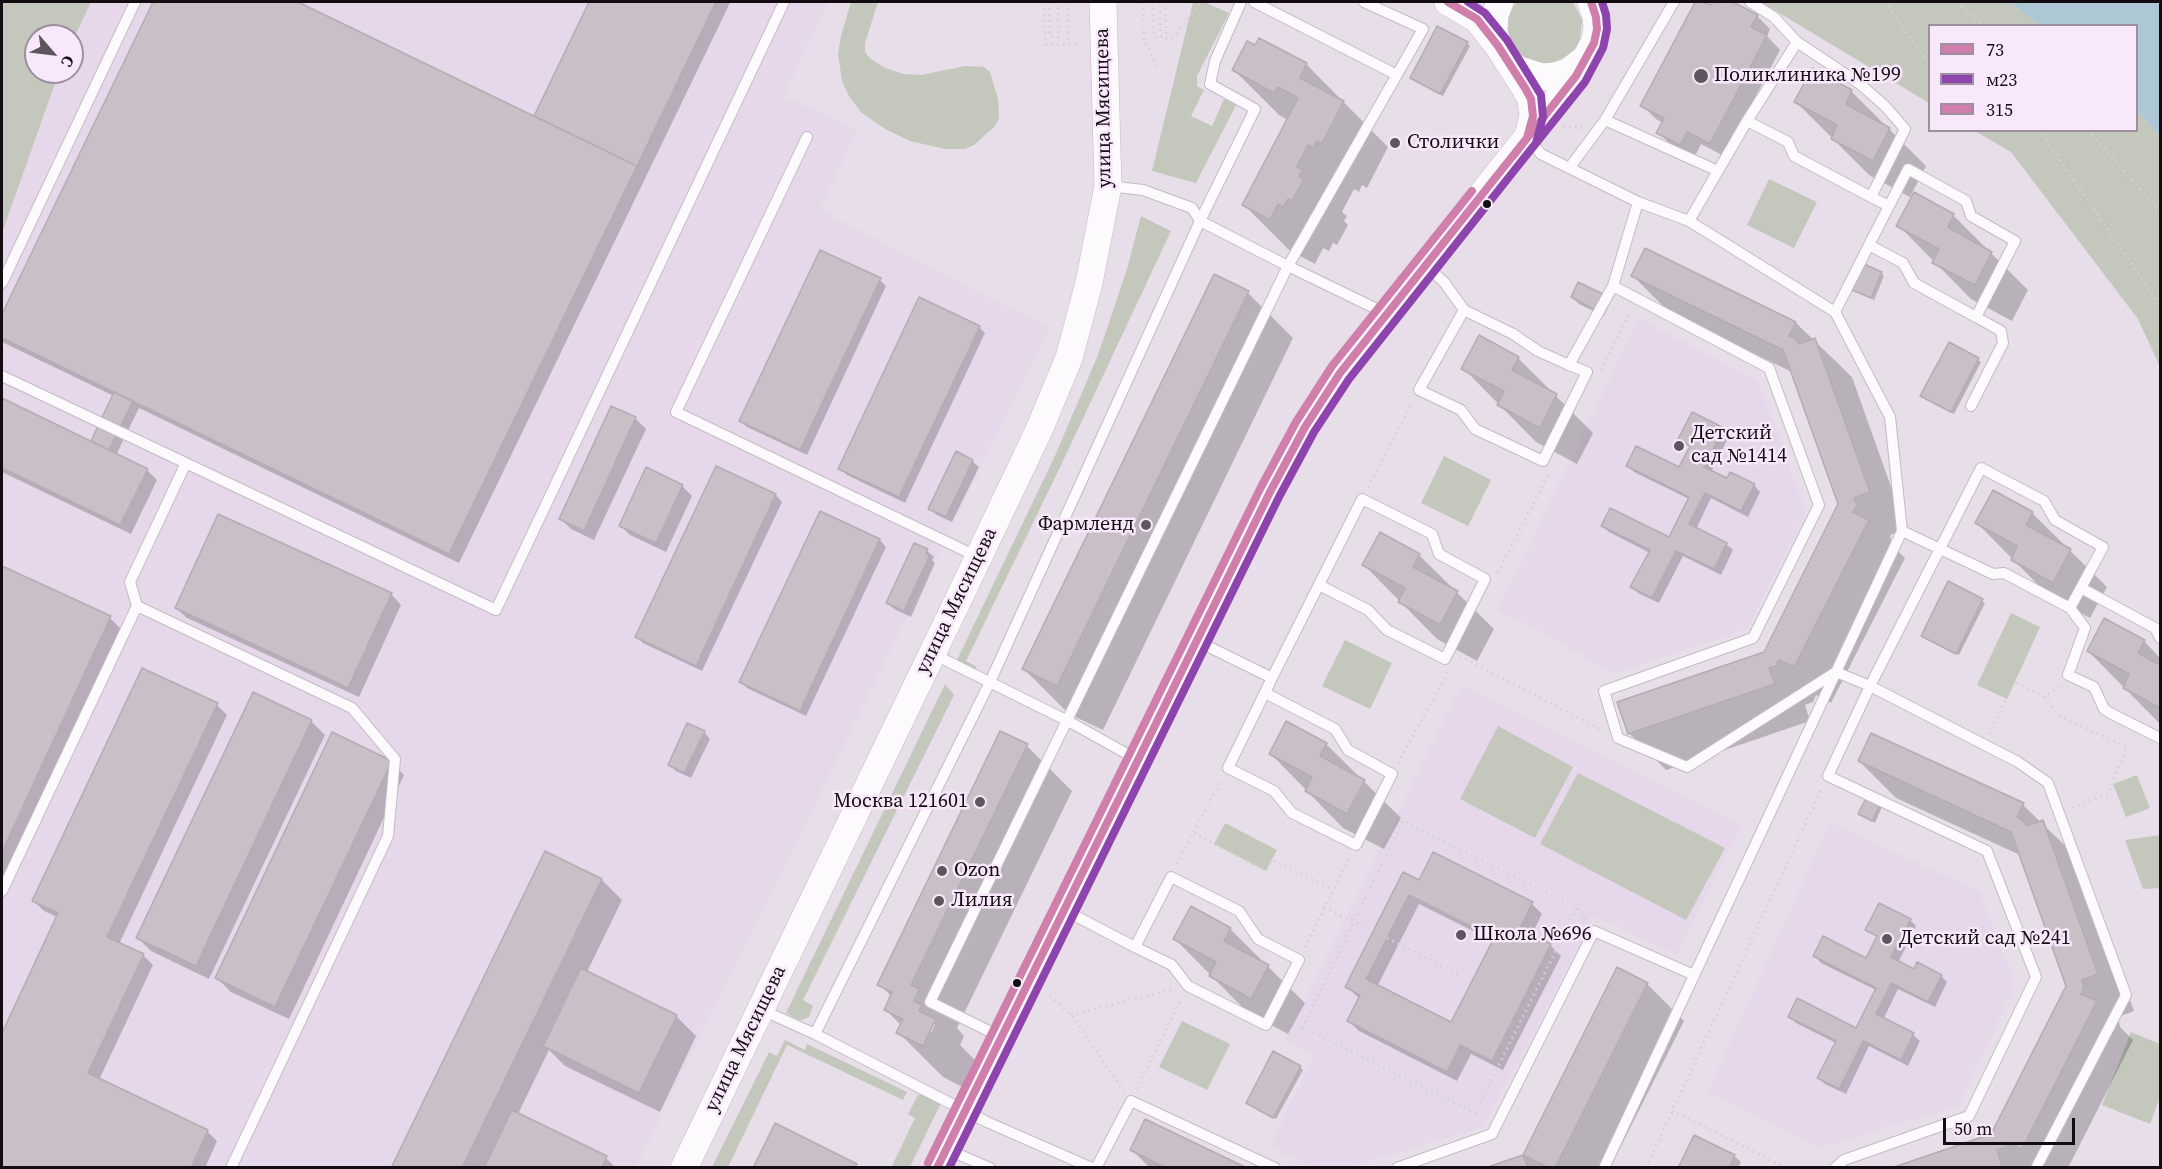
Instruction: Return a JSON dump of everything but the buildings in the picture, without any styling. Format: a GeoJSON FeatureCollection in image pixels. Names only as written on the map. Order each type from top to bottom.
{"type":"FeatureCollection","features":[{"type":"Feature","properties":{"kind":"street","name":"улица Мясищева"},"geometry":{"type":"LineString","coordinates":[[684,1167],[979,557],[1039,430],[1069,358],[1089,283],[1108,186],[1103,2]]}},
{"type":"Feature","properties":{"kind":"street"},"geometry":{"type":"LineString","coordinates":[[1448,2],[1477,20],[1517,69],[1542,77],[1555,76],[1568,72],[1588,55]]}},
{"type":"Feature","properties":{"kind":"street"},"geometry":{"type":"LineString","coordinates":[[1500,2],[1495,15],[1495,23],[1503,53],[1531,99],[1533,116],[1527,138]]}},
{"type":"Feature","properties":{"kind":"street"},"geometry":{"type":"LineString","coordinates":[[941,1158],[1270,492],[1305,427],[1340,373],[1576,76],[1594,43],[1597,29],[1591,2]]}},
{"type":"Feature","properties":{"kind":"lane"},"geometry":{"type":"LineString","coordinates":[[2,283],[135,2]]}},
{"type":"Feature","properties":{"kind":"lane"},"geometry":{"type":"LineString","coordinates":[[2,376],[495,610],[784,2]]}},
{"type":"Feature","properties":{"kind":"lane"},"geometry":{"type":"LineString","coordinates":[[815,1034],[990,682],[1200,221],[1255,109],[1210,84],[1215,61],[1241,2]]}},
{"type":"Feature","properties":{"kind":"lane"},"geometry":{"type":"LineString","coordinates":[[1254,2],[1397,75]]}},
{"type":"Feature","properties":{"kind":"lane"},"geometry":{"type":"LineString","coordinates":[[1001,1037],[930,1002],[1288,267],[1423,29],[1364,2]]}},
{"type":"Feature","properties":{"kind":"lane"},"geometry":{"type":"LineString","coordinates":[[1570,167],[1602,123],[1674,2]]}},
{"type":"Feature","properties":{"kind":"lane"},"geometry":{"type":"LineString","coordinates":[[1750,2],[1774,18],[1797,42],[1860,84],[1884,105],[1905,129],[1871,197]]}},
{"type":"Feature","properties":{"kind":"lane"},"geometry":{"type":"LineString","coordinates":[[1689,221],[1747,121],[1797,42]]}},
{"type":"Feature","properties":{"kind":"lane"},"geometry":{"type":"LineString","coordinates":[[1747,121],[1788,142],[1794,156],[1889,206]]}},
{"type":"Feature","properties":{"kind":"lane"},"geometry":{"type":"LineString","coordinates":[[1602,123],[1718,171]]}},
{"type":"Feature","properties":{"kind":"lane"},"geometry":{"type":"LineString","coordinates":[[807,137],[676,412],[979,557]]}},
{"type":"Feature","properties":{"kind":"lane"},"geometry":{"type":"LineString","coordinates":[[1527,138],[1541,154],[1638,202],[1689,221],[1835,312],[1890,417],[1902,531],[1604,1167]]}},
{"type":"Feature","properties":{"kind":"lane"},"geometry":{"type":"LineString","coordinates":[[1835,312],[1908,169],[1966,201],[1971,216],[2015,241],[1976,317]]}},
{"type":"Feature","properties":{"kind":"lane"},"geometry":{"type":"LineString","coordinates":[[1108,186],[1143,190],[1192,208],[1200,221],[1288,267],[1329,284],[1388,314]]}},
{"type":"Feature","properties":{"kind":"lane"},"geometry":{"type":"LineString","coordinates":[[1569,365],[1613,286],[1638,202]]}},
{"type":"Feature","properties":{"kind":"lane"},"geometry":{"type":"LineString","coordinates":[[1869,245],[1903,263],[1914,282],[2001,331],[2003,343],[1971,405]]}},
{"type":"Feature","properties":{"kind":"lane"},"geometry":{"type":"LineString","coordinates":[[1426,266],[1444,282],[1464,310],[1513,334],[1538,351],[1587,372],[1543,461],[1475,429],[1461,410],[1419,390],[1464,310]]}},
{"type":"Feature","properties":{"kind":"lane"},"geometry":{"type":"LineString","coordinates":[[1613,286],[1769,368],[1819,505],[1753,638],[1604,691],[1618,738],[1687,767],[1836,672]]}},
{"type":"Feature","properties":{"kind":"lane"},"geometry":{"type":"LineString","coordinates":[[2,891],[137,606],[130,582],[186,463]]}},
{"type":"Feature","properties":{"kind":"lane"},"geometry":{"type":"LineString","coordinates":[[1835,1167],[1844,1160],[1969,1116],[2036,977],[1987,851],[1828,776],[1870,686],[1981,468],[2044,501],[2055,520],[2103,547],[2070,608]]}},
{"type":"Feature","properties":{"kind":"lane"},"geometry":{"type":"LineString","coordinates":[[1265,693],[1335,729],[1348,750],[1392,774],[1356,845],[1292,813],[1274,791],[1227,768],[1362,499],[1432,534],[1439,554],[1485,579],[1445,658],[1387,630],[1368,610],[1319,585]]}},
{"type":"Feature","properties":{"kind":"lane"},"geometry":{"type":"LineString","coordinates":[[1902,531],[1993,574],[2004,573],[2070,608],[2085,628],[2068,675],[2094,687],[2104,709],[2160,738]]}},
{"type":"Feature","properties":{"kind":"lane"},"geometry":{"type":"LineString","coordinates":[[2081,588],[2155,628],[2160,638]]}},
{"type":"Feature","properties":{"kind":"lane"},"geometry":{"type":"LineString","coordinates":[[137,606],[352,708],[395,759],[388,836],[231,1167]]}},
{"type":"Feature","properties":{"kind":"lane"},"geometry":{"type":"LineString","coordinates":[[1197,641],[1272,678]]}},
{"type":"Feature","properties":{"kind":"lane"},"geometry":{"type":"LineString","coordinates":[[932,654],[1068,721],[1138,760]]}},
{"type":"Feature","properties":{"kind":"lane"},"geometry":{"type":"LineString","coordinates":[[1836,672],[1870,686],[1984,744],[2018,762],[2048,783],[2126,995],[2036,1167]]}},
{"type":"Feature","properties":{"kind":"lane"},"geometry":{"type":"LineString","coordinates":[[1064,910],[1135,947],[1172,965],[1188,986],[1266,1025],[1299,960],[1258,939],[1239,911],[1171,877],[1135,947]]}},
{"type":"Feature","properties":{"kind":"lane"},"geometry":{"type":"LineString","coordinates":[[1397,1167],[1492,1134],[1594,931],[1694,975]]}},
{"type":"Feature","properties":{"kind":"lane"},"geometry":{"type":"LineString","coordinates":[[760,1009],[815,1034],[964,1111],[1094,1167],[1131,1101],[1275,1167]]}},
{"type":"Feature","properties":{"kind":"lane"},"geometry":{"type":"LineString","coordinates":[[941,1158],[990,1167]]}},
{"type":"Feature","properties":{"kind":"path"},"geometry":{"type":"LineString","coordinates":[[1044,2],[1046,45],[1083,44]]}},
{"type":"Feature","properties":{"kind":"path"},"geometry":{"type":"LineString","coordinates":[[1049,2],[1050,37],[1059,37],[1058,2]]}},
{"type":"Feature","properties":{"kind":"path"},"geometry":{"type":"LineString","coordinates":[[1067,2],[1069,44]]}},
{"type":"Feature","properties":{"kind":"path"},"geometry":{"type":"LineString","coordinates":[[1143,2],[1144,40],[1157,66]]}},
{"type":"Feature","properties":{"kind":"path"},"geometry":{"type":"LineString","coordinates":[[1153,2],[1154,37],[1161,37],[1160,2]]}},
{"type":"Feature","properties":{"kind":"path"},"geometry":{"type":"LineString","coordinates":[[1165,2],[1166,38],[1174,37],[1201,2]]}},
{"type":"Feature","properties":{"kind":"path"},"geometry":{"type":"LineString","coordinates":[[1885,2],[1923,56],[1928,58]]}},
{"type":"Feature","properties":{"kind":"path"},"geometry":{"type":"LineString","coordinates":[[1957,2],[1981,24]]}},
{"type":"Feature","properties":{"kind":"path"},"geometry":{"type":"LineString","coordinates":[[1559,127],[1602,123]]}},
{"type":"Feature","properties":{"kind":"path"},"geometry":{"type":"LineString","coordinates":[[2040,132],[2160,305]]}},
{"type":"Feature","properties":{"kind":"path"},"geometry":{"type":"LineString","coordinates":[[2090,132],[2160,212]]}},
{"type":"Feature","properties":{"kind":"path"},"geometry":{"type":"LineString","coordinates":[[1600,372],[1636,299]]}},
{"type":"Feature","properties":{"kind":"path"},"geometry":{"type":"LineString","coordinates":[[1362,499],[1419,390]]}},
{"type":"Feature","properties":{"kind":"path"},"geometry":{"type":"LineString","coordinates":[[1494,581],[1552,466]]}},
{"type":"Feature","properties":{"kind":"path"},"geometry":{"type":"LineString","coordinates":[[1457,654],[1618,738]]}},
{"type":"Feature","properties":{"kind":"path"},"geometry":{"type":"LineString","coordinates":[[1392,774],[1452,664]]}},
{"type":"Feature","properties":{"kind":"path"},"geometry":{"type":"LineString","coordinates":[[2044,697],[2063,684],[2068,675]]}},
{"type":"Feature","properties":{"kind":"path"},"geometry":{"type":"LineString","coordinates":[[1984,744],[2015,682],[2044,697],[2059,716],[2127,747],[2108,794],[2058,813]]}},
{"type":"Feature","properties":{"kind":"path"},"geometry":{"type":"LineString","coordinates":[[1171,877],[1227,768]]}},
{"type":"Feature","properties":{"kind":"path"},"geometry":{"type":"LineString","coordinates":[[1646,1167],[1828,776]]}},
{"type":"Feature","properties":{"kind":"path"},"geometry":{"type":"LineString","coordinates":[[1577,908],[1475,1113],[1302,1027],[1403,821],[1577,908],[1594,931]]}},
{"type":"Feature","properties":{"kind":"path"},"geometry":{"type":"LineString","coordinates":[[1194,834],[1266,872],[1272,860],[1333,890]]}},
{"type":"Feature","properties":{"kind":"path"},"geometry":{"type":"LineString","coordinates":[[1299,960],[1356,845]]}},
{"type":"Feature","properties":{"kind":"path"},"geometry":{"type":"LineString","coordinates":[[1324,907],[1373,931]]}},
{"type":"Feature","properties":{"kind":"path"},"geometry":{"type":"LineString","coordinates":[[1387,938],[1462,977]]}},
{"type":"Feature","properties":{"kind":"path"},"geometry":{"type":"LineString","coordinates":[[1071,1015],[1188,986]]}},
{"type":"Feature","properties":{"kind":"path"},"geometry":{"type":"LineString","coordinates":[[1050,996],[1071,1015],[1131,1101],[1188,986]]}},
{"type":"Feature","properties":{"kind":"path"},"geometry":{"type":"LineString","coordinates":[[1672,1111],[1786,1167]]}},
{"type":"Feature","properties":{"kind":"shaded area"},"geometry":{"type":"Polygon","coordinates":[[[2,2],[828,2],[784,96],[857,131],[820,210],[1050,327],[636,1167],[2,1168],[2,2]]]}},
{"type":"Feature","properties":{"kind":"shaded area"},"geometry":{"type":"Polygon","coordinates":[[[2,2],[91,2],[81,24],[24,24],[24,84],[55,84],[2,233],[2,2]]]}},
{"type":"Feature","properties":{"kind":"shaded area"},"geometry":{"type":"Polygon","coordinates":[[[851,2],[878,2],[865,43],[865,52],[885,68],[903,74],[921,75],[965,66],[984,67],[990,72],[998,99],[999,118],[995,126],[974,145],[965,149],[946,149],[910,141],[885,129],[862,113],[850,98],[842,81],[838,54],[851,2]]]}},
{"type":"Feature","properties":{"kind":"shaded area"},"geometry":{"type":"Polygon","coordinates":[[[1193,2],[1204,2],[1229,13],[1197,76],[1197,86],[1204,90],[1191,116],[1212,126],[1224,99],[1236,105],[1196,183],[1152,171],[1193,2]]]}},
{"type":"Feature","properties":{"kind":"shaded area"},"geometry":{"type":"Polygon","coordinates":[[[1516,2],[1573,2],[1582,20],[1580,39],[1576,48],[1569,55],[1552,63],[1542,64],[1524,58],[1510,41],[1507,30],[1507,18],[1516,2]]]}},
{"type":"Feature","properties":{"kind":"shaded area"},"geometry":{"type":"Polygon","coordinates":[[[1761,2],[2009,2],[2038,24],[1928,24],[1928,102],[1761,2]]]}},
{"type":"Feature","properties":{"kind":"shaded area"},"geometry":{"type":"Polygon","coordinates":[[[2138,112],[2160,136],[2160,367],[2138,319],[2011,152],[1977,132],[2138,132],[2138,112]]]}},
{"type":"Feature","properties":{"kind":"shaded area"},"geometry":{"type":"Polygon","coordinates":[[[1769,179],[1817,202],[1794,248],[1747,225],[1769,179]]]}},
{"type":"Feature","properties":{"kind":"shaded area"},"geometry":{"type":"Polygon","coordinates":[[[1141,216],[1171,231],[966,661],[977,667],[975,669],[956,662],[1054,458],[1098,355],[1127,269],[1141,216]]]}},
{"type":"Feature","properties":{"kind":"shaded area","name":"Детский сад №1414"},"geometry":{"type":"Polygon","coordinates":[[[1639,319],[1758,380],[1806,513],[1746,630],[1615,673],[1497,610],[1639,319]]]}},
{"type":"Feature","properties":{"kind":"shaded area"},"geometry":{"type":"Polygon","coordinates":[[[1444,456],[1491,480],[1468,526],[1421,503],[1444,456]]]}},
{"type":"Feature","properties":{"kind":"shaded area"},"geometry":{"type":"Polygon","coordinates":[[[2011,613],[2040,627],[2007,699],[1977,685],[2011,613]]]}},
{"type":"Feature","properties":{"kind":"shaded area"},"geometry":{"type":"Polygon","coordinates":[[[1345,640],[1392,663],[1370,709],[1322,686],[1345,640]]]}},
{"type":"Feature","properties":{"kind":"shaded area"},"geometry":{"type":"Polygon","coordinates":[[[945,684],[954,695],[803,1000],[813,1006],[809,1017],[802,1020],[797,1019],[786,1013],[945,684]]]}},
{"type":"Feature","properties":{"kind":"shaded area","name":"Школа №696"},"geometry":{"type":"Polygon","coordinates":[[[1461,686],[1742,825],[1676,954],[1594,917],[1484,1127],[1351,1167],[1311,1167],[1270,1147],[1315,1054],[1285,1039],[1461,686]]]}},
{"type":"Feature","properties":{"kind":"shaded area"},"geometry":{"type":"Polygon","coordinates":[[[1498,726],[1573,767],[1535,838],[1460,799],[1498,726]]]}},
{"type":"Feature","properties":{"kind":"shaded area"},"geometry":{"type":"Polygon","coordinates":[[[1578,773],[1725,848],[1686,920],[1540,844],[1578,773]]]}},
{"type":"Feature","properties":{"kind":"shaded area"},"geometry":{"type":"Polygon","coordinates":[[[2137,775],[2150,808],[2126,817],[2113,784],[2137,775]]]}},
{"type":"Feature","properties":{"kind":"shaded area","name":"Детский сад №241"},"geometry":{"type":"Polygon","coordinates":[[[1831,821],[1980,893],[2015,985],[1959,1106],[1818,1148],[1707,1093],[1831,821]]]}},
{"type":"Feature","properties":{"kind":"shaded area"},"geometry":{"type":"Polygon","coordinates":[[[1225,823],[1277,850],[1266,871],[1214,844],[1225,823]]]}},
{"type":"Feature","properties":{"kind":"shaded area"},"geometry":{"type":"Polygon","coordinates":[[[2160,835],[2160,888],[2143,889],[2125,840],[2160,835]]]}},
{"type":"Feature","properties":{"kind":"shaded area"},"geometry":{"type":"Polygon","coordinates":[[[1182,1021],[1230,1044],[1207,1090],[1159,1067],[1182,1021]]]}},
{"type":"Feature","properties":{"kind":"shaded area"},"geometry":{"type":"Polygon","coordinates":[[[2131,1032],[2160,1044],[2160,1097],[2150,1124],[2102,1105],[2131,1032]]]}},
{"type":"Feature","properties":{"kind":"shaded area"},"geometry":{"type":"Polygon","coordinates":[[[785,1040],[805,1050],[807,1044],[907,1092],[903,1100],[787,1045],[728,1167],[712,1167],[769,1052],[777,1056],[785,1040]]]}},
{"type":"Feature","properties":{"kind":"shaded area"},"geometry":{"type":"Polygon","coordinates":[[[918,1095],[928,1095],[941,1103],[910,1167],[891,1168],[915,1118],[908,1114],[918,1095]]]}},
{"type":"Feature","properties":{"kind":"water"},"geometry":{"type":"Polygon","coordinates":[[[2009,2],[2160,2],[2160,136],[2138,112],[2138,24],[2038,24],[2009,2]]]}},
{"type":"Feature","properties":{"kind":"transit line","name":"73"},"geometry":{"type":"LineString","coordinates":[[937,1168],[1270,492],[1305,427],[1340,373],[1527,138],[1533,116],[1531,99],[1525,88],[1498,46],[1477,19],[1448,2]]}},
{"type":"Feature","properties":{"kind":"transit line","name":"м23"},"geometry":{"type":"LineString","coordinates":[[949,1168],[1279,497],[1314,432],[1349,379],[1536,143],[1543,117],[1541,95],[1507,40],[1485,13],[1468,2]]}},
{"type":"Feature","properties":{"kind":"transit line","name":"73"},"geometry":{"type":"LineString","coordinates":[[1513,156],[1576,76],[1594,43],[1597,29],[1591,2]]}},
{"type":"Feature","properties":{"kind":"transit line","name":"м23"},"geometry":{"type":"LineString","coordinates":[[1521,162],[1585,82],[1603,48],[1607,29],[1602,2]]}},
{"type":"Feature","properties":{"kind":"transit line","name":"315"},"geometry":{"type":"LineString","coordinates":[[928,1163],[1261,487],[1296,422],[1332,366],[1472,191]]}},
{"type":"Feature","properties":{"kind":"place","name":"Поликлиника №199"},"geometry":{"type":"Point","coordinates":[1701,76]}},
{"type":"Feature","properties":{"kind":"place","name":"Столички"},"geometry":{"type":"Point","coordinates":[1395,143]}},
{"type":"Feature","properties":{"kind":"place","name":"Детский сад №1414"},"geometry":{"type":"Point","coordinates":[1679,446]}},
{"type":"Feature","properties":{"kind":"place","name":"Фармленд"},"geometry":{"type":"Point","coordinates":[1146,525]}},
{"type":"Feature","properties":{"kind":"place","name":"Москва 121601"},"geometry":{"type":"Point","coordinates":[980,802]}},
{"type":"Feature","properties":{"kind":"place","name":"Ozon"},"geometry":{"type":"Point","coordinates":[942,871]}},
{"type":"Feature","properties":{"kind":"place","name":"Лилия"},"geometry":{"type":"Point","coordinates":[939,901]}},
{"type":"Feature","properties":{"kind":"place","name":"Школа №696"},"geometry":{"type":"Point","coordinates":[1461,935]}},
{"type":"Feature","properties":{"kind":"place","name":"Детский сад №241"},"geometry":{"type":"Point","coordinates":[1887,939]}}]}
